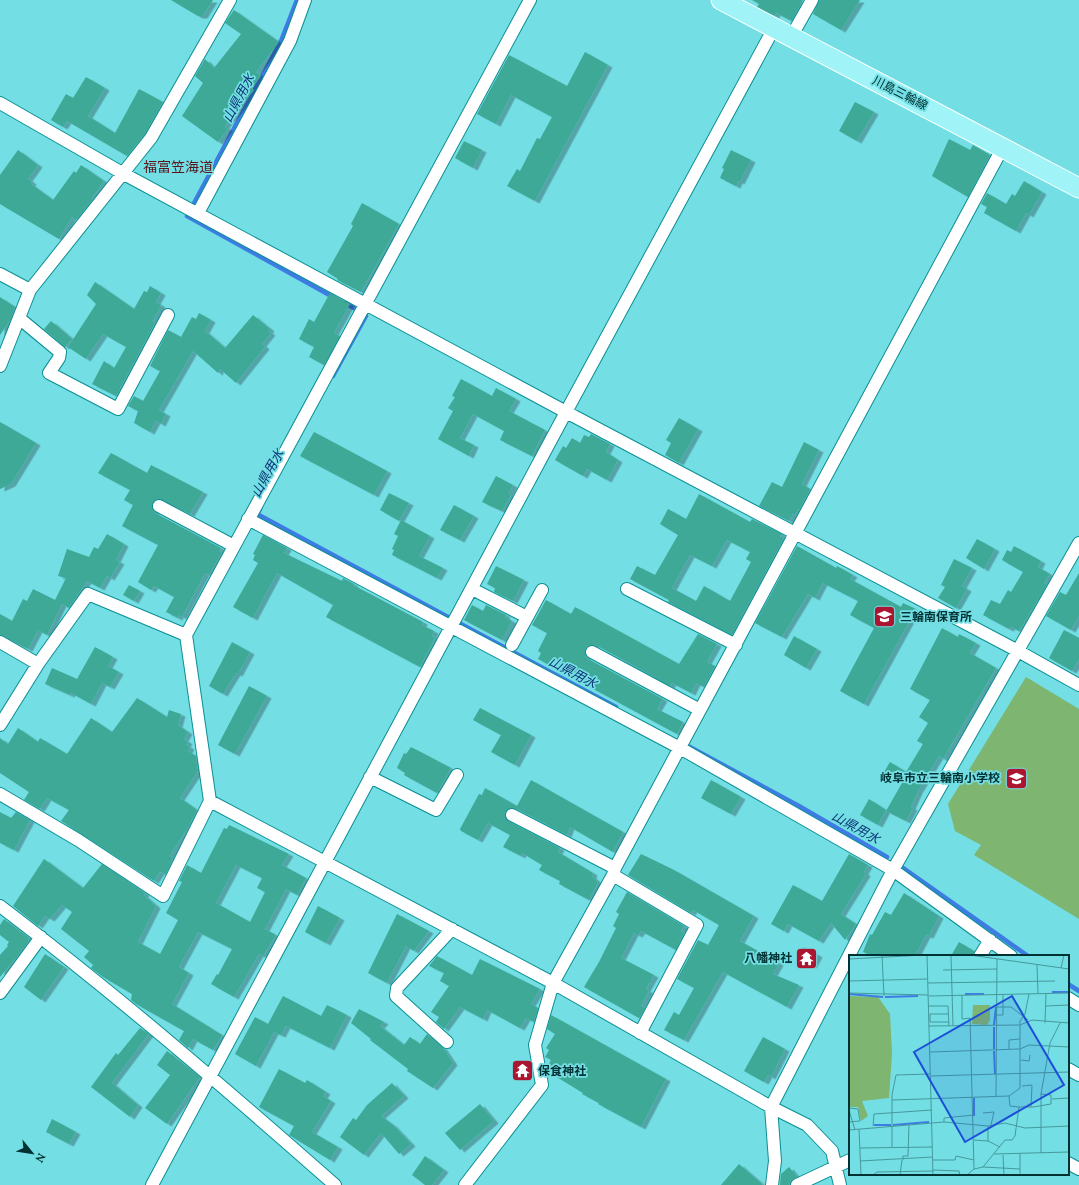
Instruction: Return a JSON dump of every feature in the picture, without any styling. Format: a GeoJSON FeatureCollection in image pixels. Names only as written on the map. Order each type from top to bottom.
{"type":"FeatureCollection","features":[{"type":"Feature","properties":{"kind":"main road","name":"川島三輪線"},"geometry":{"type":"LineString","coordinates":[[721,0],[1079,188]]}},
{"type":"Feature","properties":{"kind":"street"},"geometry":{"type":"LineString","coordinates":[[0,366],[30,290],[152,138],[230,0]]}},
{"type":"Feature","properties":{"kind":"street"},"geometry":{"type":"LineString","coordinates":[[198,213],[290,40],[305,0]]}},
{"type":"Feature","properties":{"kind":"street"},"geometry":{"type":"LineString","coordinates":[[0,794],[78,840],[163,896],[210,800],[186,635],[530,0]]}},
{"type":"Feature","properties":{"kind":"street"},"geometry":{"type":"LineString","coordinates":[[792,37],[812,0]]}},
{"type":"Feature","properties":{"kind":"street"},"geometry":{"type":"LineString","coordinates":[[152,1185],[324,862],[774,28]]}},
{"type":"Feature","properties":{"kind":"street"},"geometry":{"type":"LineString","coordinates":[[0,103],[124,174],[566,412],[1018,651],[1079,685]]}},
{"type":"Feature","properties":{"kind":"street"},"geometry":{"type":"LineString","coordinates":[[465,1185],[517,1120],[542,1085],[535,1045],[553,983],[1003,147]]}},
{"type":"Feature","properties":{"kind":"street"},"geometry":{"type":"LineString","coordinates":[[0,274],[30,290]]}},
{"type":"Feature","properties":{"kind":"street"},"geometry":{"type":"LineString","coordinates":[[19,318],[60,352],[59,358],[49,372],[118,409],[168,314]]}},
{"type":"Feature","properties":{"kind":"street"},"geometry":{"type":"LineString","coordinates":[[159,506],[234,546]]}},
{"type":"Feature","properties":{"kind":"street"},"geometry":{"type":"LineString","coordinates":[[248,519],[680,748],[893,870],[1010,955]]}},
{"type":"Feature","properties":{"kind":"street"},"geometry":{"type":"LineString","coordinates":[[849,955],[893,870],[1079,543]]}},
{"type":"Feature","properties":{"kind":"street"},"geometry":{"type":"LineString","coordinates":[[472,589],[527,617]]}},
{"type":"Feature","properties":{"kind":"street"},"geometry":{"type":"LineString","coordinates":[[628,589],[736,645]]}},
{"type":"Feature","properties":{"kind":"street"},"geometry":{"type":"LineString","coordinates":[[512,645],[542,590]]}},
{"type":"Feature","properties":{"kind":"street"},"geometry":{"type":"LineString","coordinates":[[0,725],[38,664],[88,594],[186,635]]}},
{"type":"Feature","properties":{"kind":"street"},"geometry":{"type":"LineString","coordinates":[[0,642],[38,664]]}},
{"type":"Feature","properties":{"kind":"street"},"geometry":{"type":"LineString","coordinates":[[592,652],[700,710]]}},
{"type":"Feature","properties":{"kind":"street"},"geometry":{"type":"LineString","coordinates":[[370,777],[436,810],[457,775]]}},
{"type":"Feature","properties":{"kind":"street"},"geometry":{"type":"LineString","coordinates":[[210,800],[553,983],[771,1107],[807,1125],[832,1151],[840,1185]]}},
{"type":"Feature","properties":{"kind":"street"},"geometry":{"type":"LineString","coordinates":[[512,815],[614,872],[697,925],[640,1033]]}},
{"type":"Feature","properties":{"kind":"street"},"geometry":{"type":"LineString","coordinates":[[0,906],[41,937],[210,1076],[335,1185]]}},
{"type":"Feature","properties":{"kind":"street"},"geometry":{"type":"LineString","coordinates":[[447,1042],[396,996],[397,988],[452,930]]}},
{"type":"Feature","properties":{"kind":"street"},"geometry":{"type":"LineString","coordinates":[[0,993],[41,937]]}},
{"type":"Feature","properties":{"kind":"street"},"geometry":{"type":"LineString","coordinates":[[981,955],[990,940]]}},
{"type":"Feature","properties":{"kind":"street"},"geometry":{"type":"LineString","coordinates":[[772,1185],[775,1161],[771,1107],[849,955]]}},
{"type":"Feature","properties":{"kind":"street"},"geometry":{"type":"LineString","coordinates":[[1069,999],[1079,1005]]}},
{"type":"Feature","properties":{"kind":"street"},"geometry":{"type":"LineString","coordinates":[[1069,1069],[1079,1074]]}},
{"type":"Feature","properties":{"kind":"street"},"geometry":{"type":"LineString","coordinates":[[797,1185],[849,1160]]}},
{"type":"Feature","properties":{"kind":"street"},"geometry":{"type":"LineString","coordinates":[[1069,1164],[1079,1169]]}},
{"type":"Feature","properties":{"kind":"green space","name":"岐阜市立三輪南小学校"},"geometry":{"type":"Polygon","coordinates":[[[1026,677],[1079,709],[1079,919],[974,855],[981,845],[955,831],[948,804],[1026,677]]]}},
{"type":"Feature","properties":{"kind":"building"},"geometry":{"type":"Polygon","coordinates":[[[171,0],[213,0],[203,16],[198,16],[171,0]]]}},
{"type":"Feature","properties":{"kind":"building"},"geometry":{"type":"Polygon","coordinates":[[[752,0],[803,0],[792,21],[776,13],[775,16],[757,7],[759,4],[752,0]]]}},
{"type":"Feature","properties":{"kind":"building"},"geometry":{"type":"Polygon","coordinates":[[[819,0],[860,0],[841,30],[813,14],[819,0]]]}},
{"type":"Feature","properties":{"kind":"building"},"geometry":{"type":"Polygon","coordinates":[[[234,10],[279,42],[256,72],[261,76],[252,88],[254,90],[225,126],[228,129],[218,142],[182,116],[203,83],[195,76],[205,59],[214,68],[241,34],[225,23],[234,10]]]}},
{"type":"Feature","properties":{"kind":"building"},"geometry":{"type":"Polygon","coordinates":[[[585,52],[608,65],[535,201],[507,186],[517,169],[520,171],[537,138],[540,139],[552,117],[511,95],[496,124],[477,114],[509,55],[567,86],[585,52]]]}},
{"type":"Feature","properties":{"kind":"building"},"geometry":{"type":"Polygon","coordinates":[[[86,77],[105,88],[88,116],[115,133],[139,89],[163,102],[145,134],[127,156],[67,121],[63,127],[51,120],[66,94],[73,98],[86,77]]]}},
{"type":"Feature","properties":{"kind":"building"},"geometry":{"type":"Polygon","coordinates":[[[855,102],[874,112],[857,141],[839,131],[855,102]]]}},
{"type":"Feature","properties":{"kind":"building"},"geometry":{"type":"Polygon","coordinates":[[[949,139],[970,150],[973,145],[990,155],[968,197],[932,176],[949,139]]]}},
{"type":"Feature","properties":{"kind":"building"},"geometry":{"type":"Polygon","coordinates":[[[464,141],[482,150],[473,168],[455,158],[464,141]]]}},
{"type":"Feature","properties":{"kind":"building"},"geometry":{"type":"Polygon","coordinates":[[[18,150],[38,165],[28,179],[32,182],[31,184],[53,200],[74,171],[76,173],[81,165],[104,181],[92,198],[93,199],[76,220],[72,217],[59,239],[0,204],[0,175],[18,150]]]}},
{"type":"Feature","properties":{"kind":"building"},"geometry":{"type":"Polygon","coordinates":[[[731,150],[751,160],[740,182],[738,181],[736,186],[720,178],[724,169],[722,168],[731,150]]]}},
{"type":"Feature","properties":{"kind":"building"},"geometry":{"type":"Polygon","coordinates":[[[1024,181],[1042,192],[1029,215],[1026,213],[1016,231],[984,213],[987,207],[981,204],[987,193],[1006,204],[1012,194],[1015,196],[1024,181]]]}},
{"type":"Feature","properties":{"kind":"building"},"geometry":{"type":"Polygon","coordinates":[[[362,203],[399,224],[361,292],[337,280],[338,279],[327,272],[353,226],[351,224],[362,203]]]}},
{"type":"Feature","properties":{"kind":"building"},"geometry":{"type":"Polygon","coordinates":[[[95,282],[134,309],[144,291],[147,292],[150,286],[161,293],[156,302],[161,305],[153,321],[155,323],[116,396],[92,384],[104,361],[114,368],[126,347],[103,334],[86,359],[68,347],[96,304],[87,295],[95,282]]]}},
{"type":"Feature","properties":{"kind":"building"},"geometry":{"type":"Polygon","coordinates":[[[330,293],[350,304],[334,333],[340,336],[324,365],[309,357],[314,347],[299,339],[309,319],[314,322],[330,293]]]}},
{"type":"Feature","properties":{"kind":"building"},"geometry":{"type":"Polygon","coordinates":[[[0,297],[15,307],[11,319],[0,335],[0,297]]]}},
{"type":"Feature","properties":{"kind":"building"},"geometry":{"type":"Polygon","coordinates":[[[199,313],[211,320],[205,331],[225,348],[253,315],[270,329],[268,331],[271,333],[262,344],[265,347],[236,383],[220,369],[218,373],[193,351],[159,410],[166,414],[161,424],[156,421],[150,432],[134,423],[138,411],[128,406],[134,396],[143,401],[160,371],[150,366],[168,330],[181,337],[192,317],[196,319],[199,313]]]}},
{"type":"Feature","properties":{"kind":"building"},"geometry":{"type":"Polygon","coordinates":[[[51,321],[72,339],[65,347],[44,329],[51,321]]]}},
{"type":"Feature","properties":{"kind":"building"},"geometry":{"type":"Polygon","coordinates":[[[461,379],[492,396],[496,388],[516,399],[509,411],[545,430],[532,456],[500,440],[504,431],[473,414],[460,438],[474,445],[469,456],[438,439],[453,411],[448,408],[455,397],[452,396],[461,379]]]}},
{"type":"Feature","properties":{"kind":"building"},"geometry":{"type":"Polygon","coordinates":[[[679,418],[698,429],[679,463],[665,455],[671,443],[666,440],[679,418]]]}},
{"type":"Feature","properties":{"kind":"building"},"geometry":{"type":"Polygon","coordinates":[[[0,422],[36,443],[11,484],[0,489],[0,422]]]}},
{"type":"Feature","properties":{"kind":"building"},"geometry":{"type":"Polygon","coordinates":[[[314,432],[387,471],[374,495],[300,456],[314,432]]]}},
{"type":"Feature","properties":{"kind":"building"},"geometry":{"type":"Polygon","coordinates":[[[591,434],[610,444],[606,452],[618,460],[607,480],[587,469],[583,476],[555,460],[563,446],[566,448],[572,438],[580,443],[584,435],[589,437],[591,434]]]}},
{"type":"Feature","properties":{"kind":"building"},"geometry":{"type":"Polygon","coordinates":[[[804,442],[819,450],[802,484],[810,489],[799,510],[798,509],[795,515],[793,514],[789,521],[759,506],[772,482],[782,487],[804,442]]]}},
{"type":"Feature","properties":{"kind":"building"},"geometry":{"type":"Polygon","coordinates":[[[111,453],[147,473],[151,465],[203,492],[190,514],[159,499],[155,500],[152,506],[155,513],[221,548],[219,551],[222,552],[209,575],[205,573],[182,617],[179,615],[178,618],[166,612],[174,597],[154,586],[151,590],[138,582],[158,545],[122,526],[133,505],[124,500],[130,490],[98,473],[111,453]]]}},
{"type":"Feature","properties":{"kind":"building"},"geometry":{"type":"Polygon","coordinates":[[[496,476],[513,485],[509,493],[511,495],[502,511],[482,502],[496,476]]]}},
{"type":"Feature","properties":{"kind":"building"},"geometry":{"type":"Polygon","coordinates":[[[389,493],[409,503],[399,521],[380,510],[389,493]]]}},
{"type":"Feature","properties":{"kind":"building"},"geometry":{"type":"Polygon","coordinates":[[[699,494],[750,522],[752,519],[782,534],[780,537],[784,538],[732,635],[668,602],[669,600],[630,579],[637,566],[655,575],[678,535],[660,524],[668,509],[686,519],[699,494]],[[727,540],[712,566],[690,555],[672,588],[696,601],[704,586],[730,601],[751,562],[746,559],[750,552],[727,540]]]}},
{"type":"Feature","properties":{"kind":"building"},"geometry":{"type":"Polygon","coordinates":[[[454,505],[474,516],[460,540],[440,530],[454,505]]]}},
{"type":"Feature","properties":{"kind":"building"},"geometry":{"type":"Polygon","coordinates":[[[401,520],[430,536],[419,556],[443,568],[437,578],[392,555],[394,550],[392,549],[398,536],[394,534],[401,520]]]}},
{"type":"Feature","properties":{"kind":"building"},"geometry":{"type":"Polygon","coordinates":[[[107,534],[124,544],[116,560],[120,562],[110,578],[107,576],[100,588],[87,581],[69,608],[62,604],[47,635],[38,630],[28,649],[0,635],[0,614],[12,621],[23,599],[27,601],[33,589],[55,600],[66,578],[58,576],[67,549],[89,557],[94,547],[98,549],[107,534]]]}},
{"type":"Feature","properties":{"kind":"building"},"geometry":{"type":"Polygon","coordinates":[[[263,535],[287,548],[284,553],[342,581],[343,578],[354,584],[353,585],[423,622],[422,625],[434,631],[432,636],[435,638],[420,667],[326,617],[333,605],[277,573],[253,618],[233,607],[258,563],[253,560],[255,555],[253,554],[263,535]]]}},
{"type":"Feature","properties":{"kind":"building"},"geometry":{"type":"Polygon","coordinates":[[[977,539],[995,549],[984,569],[966,558],[977,539]]]}},
{"type":"Feature","properties":{"kind":"building"},"geometry":{"type":"Polygon","coordinates":[[[797,546],[836,568],[837,566],[853,575],[850,579],[901,607],[903,603],[916,609],[864,704],[840,691],[874,628],[850,615],[858,601],[823,583],[815,598],[808,594],[782,637],[755,623],[797,546]]]}},
{"type":"Feature","properties":{"kind":"building"},"geometry":{"type":"Polygon","coordinates":[[[1014,546],[1041,561],[1038,567],[1050,574],[1044,583],[1047,585],[1019,631],[1011,627],[1009,629],[983,615],[991,600],[1000,604],[1008,590],[1011,592],[1023,572],[1002,560],[1007,550],[1011,552],[1014,546]]]}},
{"type":"Feature","properties":{"kind":"building"},"geometry":{"type":"Polygon","coordinates":[[[954,559],[972,568],[962,586],[967,589],[956,608],[938,598],[945,587],[941,585],[954,559]]]}},
{"type":"Feature","properties":{"kind":"building"},"geometry":{"type":"Polygon","coordinates":[[[496,566],[524,580],[513,601],[494,592],[495,588],[487,584],[496,566]]]}},
{"type":"Feature","properties":{"kind":"building"},"geometry":{"type":"Polygon","coordinates":[[[1079,573],[1079,616],[1071,630],[1046,616],[1060,592],[1066,595],[1079,573]]]}},
{"type":"Feature","properties":{"kind":"building"},"geometry":{"type":"Polygon","coordinates":[[[129,585],[140,591],[134,601],[123,595],[129,585]]]}},
{"type":"Feature","properties":{"kind":"building"},"geometry":{"type":"Polygon","coordinates":[[[546,600],[571,614],[575,607],[679,664],[698,634],[717,644],[707,662],[715,666],[704,687],[696,683],[691,693],[672,683],[670,686],[596,645],[588,645],[585,649],[585,656],[588,659],[663,699],[657,709],[683,722],[677,734],[538,659],[541,653],[538,651],[547,633],[532,625],[546,600]]]}},
{"type":"Feature","properties":{"kind":"building"},"geometry":{"type":"Polygon","coordinates":[[[472,605],[483,611],[486,605],[506,615],[505,617],[512,621],[502,640],[464,620],[472,605]]]}},
{"type":"Feature","properties":{"kind":"building"},"geometry":{"type":"Polygon","coordinates":[[[942,628],[958,637],[959,634],[976,643],[970,653],[996,668],[943,759],[939,756],[918,791],[911,807],[913,808],[906,821],[886,811],[902,783],[884,772],[890,762],[906,772],[923,744],[917,741],[928,723],[919,717],[930,700],[910,689],[942,628]]]}},
{"type":"Feature","properties":{"kind":"building"},"geometry":{"type":"Polygon","coordinates":[[[1064,630],[1079,638],[1079,659],[1072,671],[1049,658],[1064,630]]]}},
{"type":"Feature","properties":{"kind":"building"},"geometry":{"type":"Polygon","coordinates":[[[794,636],[817,649],[806,668],[784,655],[794,636]]]}},
{"type":"Feature","properties":{"kind":"building"},"geometry":{"type":"Polygon","coordinates":[[[232,642],[250,652],[238,674],[236,673],[223,694],[209,686],[232,642]]]}},
{"type":"Feature","properties":{"kind":"building"},"geometry":{"type":"Polygon","coordinates":[[[95,647],[113,657],[108,666],[119,672],[110,687],[102,683],[91,704],[71,693],[70,695],[45,684],[52,668],[77,679],[95,647]]]}},
{"type":"Feature","properties":{"kind":"building"},"geometry":{"type":"Polygon","coordinates":[[[249,686],[267,696],[235,754],[218,745],[249,686]]]}},
{"type":"Feature","properties":{"kind":"building"},"geometry":{"type":"Polygon","coordinates":[[[137,698],[167,717],[169,710],[181,714],[178,725],[188,732],[184,739],[188,742],[186,745],[190,747],[188,751],[196,756],[198,771],[180,798],[197,810],[170,856],[173,858],[166,874],[160,872],[154,881],[61,821],[69,810],[47,798],[40,809],[24,800],[29,792],[0,773],[0,738],[8,744],[18,728],[38,742],[40,738],[67,754],[91,718],[112,732],[137,698]]]}},
{"type":"Feature","properties":{"kind":"building"},"geometry":{"type":"Polygon","coordinates":[[[480,708],[531,735],[515,765],[491,752],[501,735],[473,720],[480,708]]]}},
{"type":"Feature","properties":{"kind":"building"},"geometry":{"type":"Polygon","coordinates":[[[411,747],[451,768],[437,793],[404,775],[405,773],[397,768],[404,753],[406,754],[411,747]]]}},
{"type":"Feature","properties":{"kind":"building"},"geometry":{"type":"Polygon","coordinates":[[[531,780],[623,832],[613,852],[570,827],[567,835],[515,808],[511,808],[506,811],[505,816],[508,821],[560,848],[558,852],[593,873],[592,876],[598,882],[589,900],[559,884],[560,881],[539,870],[542,865],[522,853],[521,856],[503,847],[510,835],[488,823],[478,840],[460,829],[479,794],[482,795],[485,788],[517,806],[531,780]]]}},
{"type":"Feature","properties":{"kind":"building"},"geometry":{"type":"Polygon","coordinates":[[[711,780],[741,797],[731,814],[701,798],[711,780]]]}},
{"type":"Feature","properties":{"kind":"building"},"geometry":{"type":"Polygon","coordinates":[[[869,799],[886,810],[878,825],[860,815],[869,799]]]}},
{"type":"Feature","properties":{"kind":"building"},"geometry":{"type":"Polygon","coordinates":[[[0,812],[11,818],[16,812],[30,820],[14,850],[0,843],[0,812]]]}},
{"type":"Feature","properties":{"kind":"building"},"geometry":{"type":"Polygon","coordinates":[[[229,825],[289,854],[282,865],[306,878],[297,895],[286,889],[265,929],[276,935],[263,956],[259,954],[234,997],[211,984],[217,974],[218,975],[232,949],[198,932],[179,967],[189,973],[172,1004],[222,1035],[213,1050],[193,1039],[188,1048],[179,1040],[184,1031],[136,1004],[131,1000],[132,994],[91,968],[93,965],[84,957],[89,951],[61,929],[72,912],[62,905],[50,919],[45,916],[38,926],[13,906],[44,859],[83,888],[102,864],[145,893],[144,895],[156,906],[138,942],[160,954],[178,920],[166,913],[182,882],[179,881],[187,865],[201,873],[224,828],[227,829],[229,825]],[[236,865],[216,903],[250,922],[265,892],[257,888],[262,878],[236,865]]]}},
{"type":"Feature","properties":{"kind":"building"},"geometry":{"type":"Polygon","coordinates":[[[641,854],[674,870],[754,916],[740,941],[779,963],[773,974],[799,985],[787,1007],[723,972],[684,1040],[664,1030],[674,1012],[679,1015],[694,988],[677,979],[698,940],[708,945],[719,925],[693,910],[691,913],[628,875],[641,854]]]}},
{"type":"Feature","properties":{"kind":"building"},"geometry":{"type":"Polygon","coordinates":[[[849,854],[868,865],[864,872],[866,874],[841,914],[856,924],[845,940],[831,923],[819,941],[788,924],[784,931],[771,924],[793,885],[822,901],[849,854]]]}},
{"type":"Feature","properties":{"kind":"building"},"geometry":{"type":"Polygon","coordinates":[[[627,892],[684,926],[681,931],[684,933],[676,950],[641,931],[638,935],[634,933],[621,958],[654,975],[646,989],[649,991],[641,1006],[645,1008],[639,1018],[584,987],[599,962],[616,928],[613,926],[619,914],[616,912],[627,892]]]}},
{"type":"Feature","properties":{"kind":"building"},"geometry":{"type":"Polygon","coordinates":[[[904,893],[939,916],[929,936],[926,935],[916,955],[870,955],[863,952],[870,934],[872,935],[885,912],[891,915],[904,893]]]}},
{"type":"Feature","properties":{"kind":"building"},"geometry":{"type":"Polygon","coordinates":[[[318,906],[340,918],[326,943],[305,932],[318,906]]]}},
{"type":"Feature","properties":{"kind":"building"},"geometry":{"type":"Polygon","coordinates":[[[397,914],[429,931],[414,951],[406,946],[387,983],[368,973],[397,914]]]}},
{"type":"Feature","properties":{"kind":"building"},"geometry":{"type":"Polygon","coordinates":[[[4,919],[29,938],[28,942],[17,957],[0,977],[0,955],[8,946],[7,945],[9,942],[0,935],[0,925],[4,919]]]}},
{"type":"Feature","properties":{"kind":"building"},"geometry":{"type":"Polygon","coordinates":[[[959,942],[974,951],[973,955],[952,955],[959,942]]]}},
{"type":"Feature","properties":{"kind":"building"},"geometry":{"type":"Polygon","coordinates":[[[804,947],[818,955],[812,966],[798,958],[804,947]]]}},
{"type":"Feature","properties":{"kind":"building"},"geometry":{"type":"Polygon","coordinates":[[[45,954],[64,967],[41,1000],[24,987],[45,954]]]}},
{"type":"Feature","properties":{"kind":"building"},"geometry":{"type":"Polygon","coordinates":[[[437,956],[472,975],[480,959],[540,989],[531,1004],[538,1008],[534,1022],[526,1018],[520,1028],[487,1010],[483,1019],[460,1007],[444,1029],[436,1022],[439,1017],[431,1012],[449,986],[440,981],[444,973],[429,966],[437,956]]]}},
{"type":"Feature","properties":{"kind":"building"},"geometry":{"type":"Polygon","coordinates":[[[283,996],[321,1016],[327,1005],[347,1015],[330,1048],[286,1026],[281,1035],[274,1032],[256,1066],[235,1054],[255,1017],[268,1024],[283,996]]]}},
{"type":"Feature","properties":{"kind":"building"},"geometry":{"type":"Polygon","coordinates":[[[359,1009],[384,1022],[380,1026],[404,1045],[410,1037],[420,1044],[427,1034],[443,1048],[453,1063],[433,1088],[407,1071],[408,1069],[370,1040],[371,1039],[351,1023],[359,1009]]]}},
{"type":"Feature","properties":{"kind":"building"},"geometry":{"type":"Polygon","coordinates":[[[551,1015],[666,1079],[641,1127],[598,1104],[599,1103],[582,1094],[583,1093],[547,1071],[547,1067],[551,1060],[545,1057],[549,1050],[546,1048],[555,1034],[547,1029],[551,1015]]]}},
{"type":"Feature","properties":{"kind":"building"},"geometry":{"type":"Polygon","coordinates":[[[140,1028],[149,1034],[112,1083],[138,1105],[130,1117],[91,1087],[116,1053],[118,1055],[140,1028]]]}},
{"type":"Feature","properties":{"kind":"building"},"geometry":{"type":"Polygon","coordinates":[[[763,1037],[785,1049],[771,1077],[768,1075],[764,1082],[744,1071],[763,1037]]]}},
{"type":"Feature","properties":{"kind":"building"},"geometry":{"type":"Polygon","coordinates":[[[167,1051],[200,1077],[167,1124],[145,1108],[170,1075],[157,1065],[167,1051]]]}},
{"type":"Feature","properties":{"kind":"building"},"geometry":{"type":"Polygon","coordinates":[[[279,1069],[305,1083],[307,1080],[326,1092],[323,1096],[331,1101],[312,1132],[338,1147],[330,1160],[289,1135],[294,1126],[259,1107],[279,1069]]]}},
{"type":"Feature","properties":{"kind":"building"},"geometry":{"type":"Polygon","coordinates":[[[392,1083],[404,1096],[381,1116],[393,1125],[411,1144],[399,1154],[381,1133],[364,1155],[340,1137],[353,1118],[356,1120],[367,1105],[392,1083]]]}},
{"type":"Feature","properties":{"kind":"building"},"geometry":{"type":"Polygon","coordinates":[[[480,1104],[494,1121],[460,1150],[445,1133],[480,1104]]]}},
{"type":"Feature","properties":{"kind":"building"},"geometry":{"type":"Polygon","coordinates":[[[52,1119],[76,1132],[69,1144],[46,1132],[52,1119]]]}},
{"type":"Feature","properties":{"kind":"building"},"geometry":{"type":"Polygon","coordinates":[[[425,1156],[444,1170],[432,1185],[425,1185],[412,1175],[425,1156]]]}},
{"type":"Feature","properties":{"kind":"building"},"geometry":{"type":"Polygon","coordinates":[[[739,1164],[763,1185],[721,1185],[739,1164]]]}},
{"type":"Feature","properties":{"kind":"building"},"geometry":{"type":"Polygon","coordinates":[[[789,1167],[797,1177],[791,1180],[789,1185],[780,1185],[781,1174],[789,1167]]]}},
{"type":"Feature","properties":{"kind":"waterway","name":"山県用水"},"geometry":{"type":"LineString","coordinates":[[193,205],[281,41],[297,0]]}},
{"type":"Feature","properties":{"kind":"waterway","name":"山県用水"},"geometry":{"type":"LineString","coordinates":[[187,216],[333,297]]}},
{"type":"Feature","properties":{"kind":"waterway","name":"山県用水"},"geometry":{"type":"LineString","coordinates":[[345,303],[359,311]]}},
{"type":"Feature","properties":{"kind":"waterway","name":"山県用水"},"geometry":{"type":"LineString","coordinates":[[333,376],[366,316]]}},
{"type":"Feature","properties":{"kind":"waterway","name":"山県用水"},"geometry":{"type":"LineString","coordinates":[[260,509],[258,513],[259,515],[448,617]]}},
{"type":"Feature","properties":{"kind":"waterway","name":"山県用水"},"geometry":{"type":"LineString","coordinates":[[459,623],[616,707]]}},
{"type":"Feature","properties":{"kind":"waterway","name":"山県用水"},"geometry":{"type":"LineString","coordinates":[[688,746],[799,806],[887,857]]}},
{"type":"Feature","properties":{"kind":"waterway","name":"山県用水"},"geometry":{"type":"LineString","coordinates":[[899,865],[1027,955]]}},
{"type":"Feature","properties":{"kind":"waterway","name":"山県用水"},"geometry":{"type":"LineString","coordinates":[[1069,985],[1079,991]]}},
{"type":"Feature","properties":{"kind":"place","name":"三輪南保育所"},"geometry":{"type":"Point","coordinates":[885,617]}},
{"type":"Feature","properties":{"kind":"place","name":"岐阜市立三輪南小学校"},"geometry":{"type":"Point","coordinates":[1016,778]}},
{"type":"Feature","properties":{"kind":"place","name":"八幡神社"},"geometry":{"type":"Point","coordinates":[807,958]}},
{"type":"Feature","properties":{"kind":"place","name":"保食神社"},"geometry":{"type":"Point","coordinates":[522,1071]}},
{"type":"Feature","properties":{"kind":"district","name":"福富笠海道"},"geometry":{"type":"Point","coordinates":[178,167]}}]}
